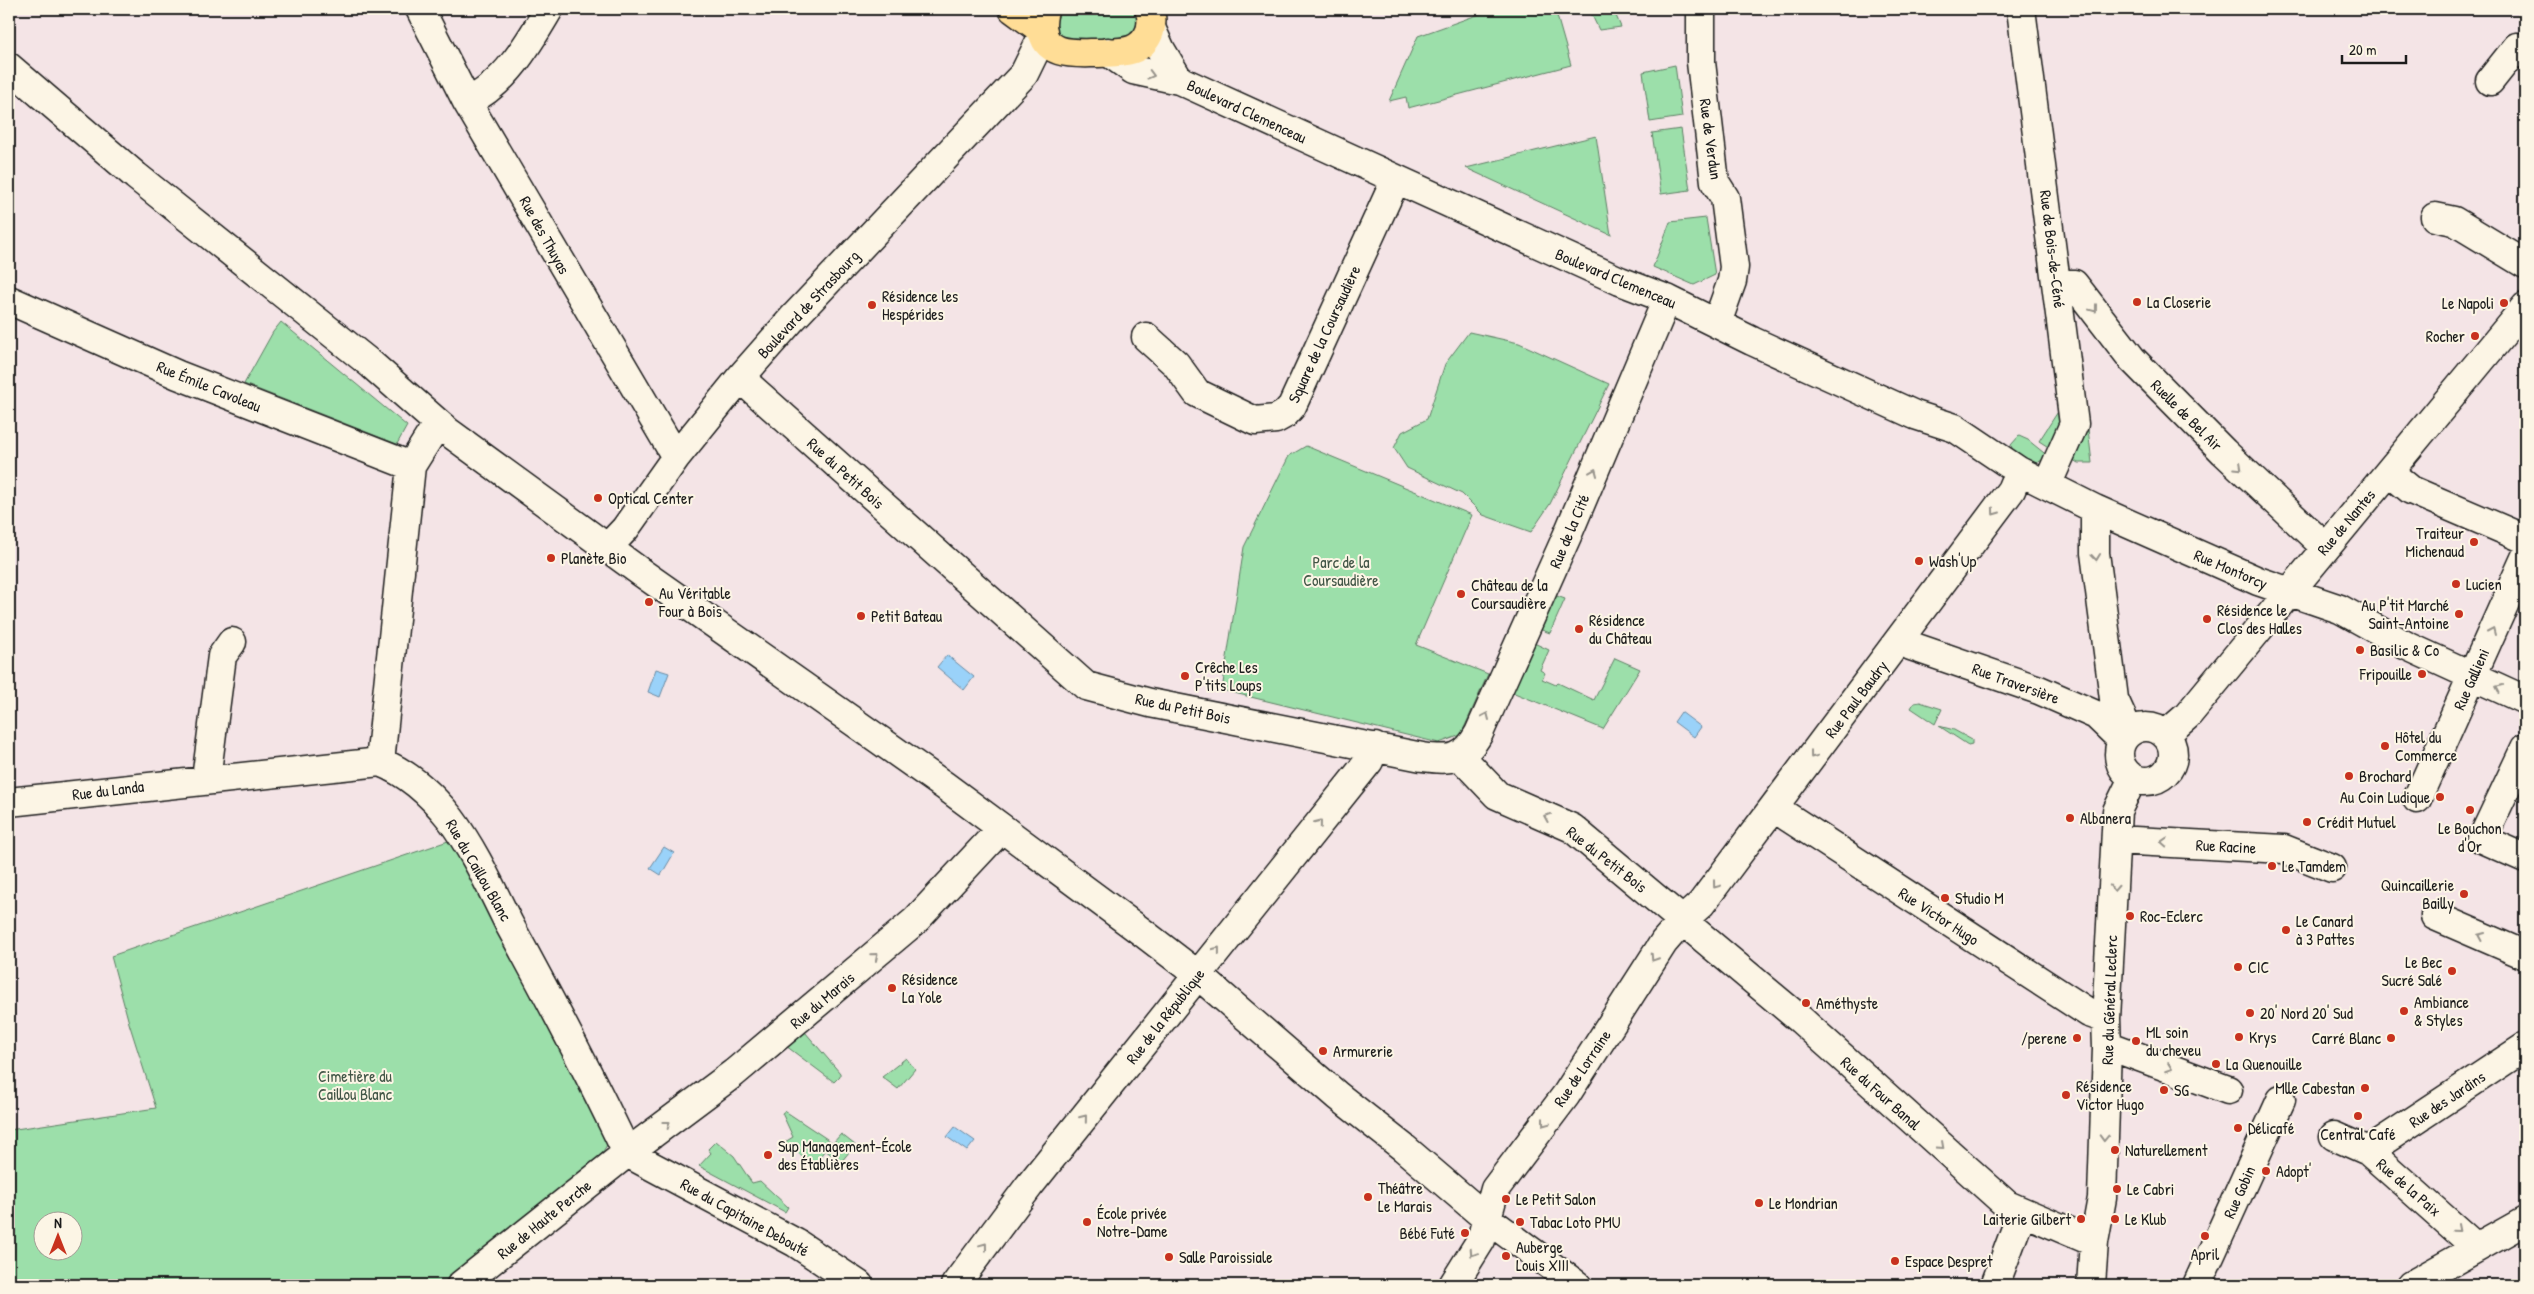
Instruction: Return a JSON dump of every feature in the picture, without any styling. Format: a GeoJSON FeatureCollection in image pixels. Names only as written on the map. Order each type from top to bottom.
{"type":"FeatureCollection","features":[{"type":"Feature","properties":{"kind":"main road"},"geometry":{"type":"LineString","coordinates":[[1013,9],[1044,25],[1052,48],[1072,54],[1136,49],[1143,44],[1153,17]]}},
{"type":"Feature","properties":{"kind":"street","name":"Rue des Thuyas"},"geometry":{"type":"LineString","coordinates":[[420,9],[467,102],[676,457]]}},
{"type":"Feature","properties":{"kind":"street"},"geometry":{"type":"LineString","coordinates":[[467,102],[484,94],[514,63],[549,9]]}},
{"type":"Feature","properties":{"kind":"street","name":"Rue de Verdun"},"geometry":{"type":"LineString","coordinates":[[1702,9],[1701,62],[1715,182],[1725,198],[1734,266],[1732,281],[1717,323]]}},
{"type":"Feature","properties":{"kind":"street","name":"Rue de Bois-de-Céné"},"geometry":{"type":"LineString","coordinates":[[2021,9],[2074,424],[2048,484]]}},
{"type":"Feature","properties":{"kind":"street","name":"Boulevard Clemenceau"},"geometry":{"type":"LineString","coordinates":[[1153,17],[1161,50],[1179,80]]}},
{"type":"Feature","properties":{"kind":"street","name":"Boulevard de Strasbourg"},"geometry":{"type":"LineString","coordinates":[[608,547],[626,529],[676,457],[740,378],[792,319],[1024,74],[1044,25]]}},
{"type":"Feature","properties":{"kind":"street"},"geometry":{"type":"LineString","coordinates":[[2490,81],[2517,48],[2525,54]]}},
{"type":"Feature","properties":{"kind":"street","name":"Boulevard Clemenceau"},"geometry":{"type":"LineString","coordinates":[[1108,52],[1133,70],[1179,80],[1620,281],[1667,299],[1915,415],[1955,428],[2019,471],[2048,484]]}},
{"type":"Feature","properties":{"kind":"street","name":"Boulevard de Strasbourg"},"geometry":{"type":"LineString","coordinates":[[1024,74],[1072,54]]}},
{"type":"Feature","properties":{"kind":"street"},"geometry":{"type":"LineString","coordinates":[[9,68],[136,176],[372,366],[438,423],[642,573],[945,786],[1000,829],[1198,975],[1338,1096],[1404,1148],[1486,1218],[1577,1285]]}},
{"type":"Feature","properties":{"kind":"street","name":"Square de la Coursaudière"},"geometry":{"type":"LineString","coordinates":[[1146,337],[1176,364],[1197,393],[1255,421],[1276,419],[1285,414],[1292,406],[1396,179]]}},
{"type":"Feature","properties":{"kind":"street"},"geometry":{"type":"LineString","coordinates":[[2435,217],[2454,221],[2525,264]]}},
{"type":"Feature","properties":{"kind":"street","name":"Ruelle de Bel Air"},"geometry":{"type":"LineString","coordinates":[[2057,283],[2074,284],[2132,359],[2224,452],[2325,547]]}},
{"type":"Feature","properties":{"kind":"street","name":"Rue de la Cité"},"geometry":{"type":"LineString","coordinates":[[1460,756],[1472,746],[1479,733],[1567,536],[1667,299]]}},
{"type":"Feature","properties":{"kind":"street","name":"Rue Émile Cavoleau"},"geometry":{"type":"LineString","coordinates":[[9,300],[178,375],[411,466]]}},
{"type":"Feature","properties":{"kind":"street","name":"Rue de Nantes"},"geometry":{"type":"LineString","coordinates":[[2165,735],[2187,716],[2525,307]]}},
{"type":"Feature","properties":{"kind":"street","name":"Rue du Petit Bois"},"geometry":{"type":"LineString","coordinates":[[740,378],[1086,686],[1150,703],[1438,759],[1460,756],[1497,795],[1572,828],[1683,920]]}},
{"type":"Feature","properties":{"kind":"street"},"geometry":{"type":"LineString","coordinates":[[380,762],[411,466],[438,423]]}},
{"type":"Feature","properties":{"kind":"street","name":"Rue Paul Baudry"},"geometry":{"type":"LineString","coordinates":[[1683,920],[1700,904],[1901,640],[2011,490],[2019,471]]}},
{"type":"Feature","properties":{"kind":"street"},"geometry":{"type":"LineString","coordinates":[[2389,472],[2411,490],[2525,539]]}},
{"type":"Feature","properties":{"kind":"street","name":"Rue Montorcy"},"geometry":{"type":"LineString","coordinates":[[2048,484],[2095,509],[2258,581],[2340,609],[2405,645],[2525,700]]}},
{"type":"Feature","properties":{"kind":"street"},"geometry":{"type":"LineString","coordinates":[[2095,509],[2095,553],[2114,699],[2126,736]]}},
{"type":"Feature","properties":{"kind":"street","name":"Rue Gallieni"},"geometry":{"type":"LineString","coordinates":[[2417,799],[2525,558]]}},
{"type":"Feature","properties":{"kind":"street","name":"Rue Traversière"},"geometry":{"type":"LineString","coordinates":[[1901,640],[1911,646],[2039,690],[2096,715],[2126,736]]}},
{"type":"Feature","properties":{"kind":"street"},"geometry":{"type":"LineString","coordinates":[[206,779],[222,656],[232,642]]}},
{"type":"Feature","properties":{"kind":"street"},"geometry":{"type":"LineString","coordinates":[[2152,727],[2165,735],[2172,748],[2171,764],[2168,770],[2155,780],[2140,781],[2133,778],[2121,765],[2119,748],[2126,736],[2136,728],[2152,727]]}},
{"type":"Feature","properties":{"kind":"street","name":"Rue de la République"},"geometry":{"type":"LineString","coordinates":[[955,1285],[1028,1186],[1368,761],[1375,747]]}},
{"type":"Feature","properties":{"kind":"street"},"geometry":{"type":"LineString","coordinates":[[2525,748],[2482,839],[2525,858]]}},
{"type":"Feature","properties":{"kind":"street","name":"Rue du Landa"},"geometry":{"type":"LineString","coordinates":[[9,802],[206,779],[380,762]]}},
{"type":"Feature","properties":{"kind":"street","name":"Rue du Caillou Blanc"},"geometry":{"type":"LineString","coordinates":[[380,762],[402,772],[433,798],[463,838],[573,1040],[628,1153]]}},
{"type":"Feature","properties":{"kind":"street","name":"Rue du Général Leclerc"},"geometry":{"type":"LineString","coordinates":[[2091,1285],[2094,1242],[2102,1198],[2106,1032],[2118,811],[2133,778]]}},
{"type":"Feature","properties":{"kind":"street","name":"Rue Victor Hugo"},"geometry":{"type":"LineString","coordinates":[[1774,808],[2096,1017],[2106,1032],[2228,1090]]}},
{"type":"Feature","properties":{"kind":"street","name":"Rue du Marais"},"geometry":{"type":"LineString","coordinates":[[628,1153],[734,1073],[915,921],[1000,829]]}},
{"type":"Feature","properties":{"kind":"street","name":"Rue Racine"},"geometry":{"type":"LineString","coordinates":[[2116,840],[2284,849],[2332,868]]}},
{"type":"Feature","properties":{"kind":"street"},"geometry":{"type":"LineString","coordinates":[[2435,916],[2525,955]]}},
{"type":"Feature","properties":{"kind":"street","name":"Rue du Four Banal"},"geometry":{"type":"LineString","coordinates":[[1683,920],[1801,1020],[2006,1205],[2094,1242]]}},
{"type":"Feature","properties":{"kind":"street","name":"Rue de Lorraine"},"geometry":{"type":"LineString","coordinates":[[1453,1285],[1481,1240],[1495,1189],[1566,1095],[1664,942],[1683,920]]}},
{"type":"Feature","properties":{"kind":"street","name":"Rue des Jardins"},"geometry":{"type":"LineString","coordinates":[[2368,1151],[2525,1047]]}},
{"type":"Feature","properties":{"kind":"street","name":"Rue Gobin"},"geometry":{"type":"LineString","coordinates":[[2197,1285],[2281,1100]]}},
{"type":"Feature","properties":{"kind":"street","name":"Rue de la Paix"},"geometry":{"type":"LineString","coordinates":[[2334,1136],[2368,1151],[2477,1248]]}},
{"type":"Feature","properties":{"kind":"street","name":"Rue de Haute Perche"},"geometry":{"type":"LineString","coordinates":[[461,1285],[628,1153]]}},
{"type":"Feature","properties":{"kind":"street","name":"Rue du Capitaine Debouté"},"geometry":{"type":"LineString","coordinates":[[628,1153],[796,1242],[859,1285]]}},
{"type":"Feature","properties":{"kind":"street"},"geometry":{"type":"LineString","coordinates":[[1995,1285],[2022,1212]]}},
{"type":"Feature","properties":{"kind":"street"},"geometry":{"type":"LineString","coordinates":[[2411,1285],[2525,1222]]}},
{"type":"Feature","properties":{"kind":"green space"},"geometry":{"type":"Polygon","coordinates":[[[1062,9],[1133,9],[1139,21],[1135,32],[1129,39],[1070,41],[1060,36],[1057,29],[1057,18],[1062,9]]]}},
{"type":"Feature","properties":{"kind":"green space"},"geometry":{"type":"Polygon","coordinates":[[[1494,9],[1555,9],[1571,65],[1408,108],[1406,97],[1389,101],[1418,36],[1494,9]]]}},
{"type":"Feature","properties":{"kind":"green space"},"geometry":{"type":"Polygon","coordinates":[[[1589,9],[1613,9],[1621,27],[1599,30],[1589,9]]]}},
{"type":"Feature","properties":{"kind":"green space"},"geometry":{"type":"Polygon","coordinates":[[[1675,65],[1682,117],[1650,122],[1643,72],[1675,65]]]}},
{"type":"Feature","properties":{"kind":"green space"},"geometry":{"type":"Polygon","coordinates":[[[1681,129],[1690,190],[1661,194],[1652,133],[1681,129]]]}},
{"type":"Feature","properties":{"kind":"green space"},"geometry":{"type":"Polygon","coordinates":[[[1596,136],[1611,235],[1466,168],[1596,136]]]}},
{"type":"Feature","properties":{"kind":"green space"},"geometry":{"type":"Polygon","coordinates":[[[1706,218],[1715,275],[1694,285],[1653,267],[1670,222],[1706,218]]]}},
{"type":"Feature","properties":{"kind":"green space"},"geometry":{"type":"Polygon","coordinates":[[[281,322],[407,426],[397,444],[244,384],[273,332],[281,322]]]}},
{"type":"Feature","properties":{"kind":"green space"},"geometry":{"type":"Polygon","coordinates":[[[1469,332],[1519,343],[1609,384],[1550,504],[1531,532],[1483,515],[1462,494],[1407,468],[1394,448],[1402,432],[1427,419],[1445,364],[1469,332]]]}},
{"type":"Feature","properties":{"kind":"green space"},"geometry":{"type":"Polygon","coordinates":[[[2061,407],[2064,423],[2053,450],[2039,441],[2061,407]]]}},
{"type":"Feature","properties":{"kind":"green space"},"geometry":{"type":"Polygon","coordinates":[[[2087,420],[2092,463],[2078,463],[2070,458],[2087,420]]]}},
{"type":"Feature","properties":{"kind":"green space"},"geometry":{"type":"Polygon","coordinates":[[[2019,436],[2028,440],[2049,457],[2034,464],[2013,452],[2011,445],[2019,436]]]}},
{"type":"Feature","properties":{"kind":"green space","name":"Parc de la Coursaudière"},"geometry":{"type":"Polygon","coordinates":[[[1306,446],[1472,515],[1416,645],[1488,674],[1461,735],[1439,743],[1222,690],[1244,547],[1289,456],[1306,446]]]}},
{"type":"Feature","properties":{"kind":"green space"},"geometry":{"type":"Polygon","coordinates":[[[1554,595],[1565,599],[1550,633],[1539,629],[1554,595]]]}},
{"type":"Feature","properties":{"kind":"green space"},"geometry":{"type":"Polygon","coordinates":[[[1534,643],[1549,650],[1540,670],[1545,673],[1542,679],[1556,685],[1558,683],[1594,700],[1615,658],[1640,669],[1603,729],[1512,692],[1534,643]]]}},
{"type":"Feature","properties":{"kind":"green space"},"geometry":{"type":"Polygon","coordinates":[[[1920,702],[1942,709],[1935,724],[1911,708],[1914,703],[1920,702]]]}},
{"type":"Feature","properties":{"kind":"green space"},"geometry":{"type":"Polygon","coordinates":[[[1939,726],[1954,730],[1972,740],[1972,744],[1968,745],[1939,726]]]}},
{"type":"Feature","properties":{"kind":"green space","name":"Cimetière du Caillou Blanc"},"geometry":{"type":"Polygon","coordinates":[[[451,840],[610,1140],[599,1158],[439,1285],[9,1285],[9,1130],[156,1108],[129,1023],[111,956],[451,840]]]}},
{"type":"Feature","properties":{"kind":"green space"},"geometry":{"type":"Polygon","coordinates":[[[805,1032],[840,1073],[840,1076],[834,1082],[786,1046],[805,1032]]]}},
{"type":"Feature","properties":{"kind":"green space"},"geometry":{"type":"Polygon","coordinates":[[[906,1058],[915,1069],[898,1089],[882,1077],[906,1058]]]}},
{"type":"Feature","properties":{"kind":"green space"},"geometry":{"type":"Polygon","coordinates":[[[785,1111],[833,1143],[841,1134],[855,1145],[841,1162],[825,1150],[812,1167],[809,1165],[810,1163],[785,1142],[793,1137],[782,1113],[785,1111]]]}},
{"type":"Feature","properties":{"kind":"green space"},"geometry":{"type":"Polygon","coordinates":[[[716,1141],[734,1156],[752,1183],[760,1181],[788,1207],[785,1212],[699,1166],[711,1153],[708,1149],[716,1141]]]}},
{"type":"Feature","properties":{"kind":"water"},"geometry":{"type":"Polygon","coordinates":[[[947,655],[974,677],[964,690],[937,667],[947,655]]]}},
{"type":"Feature","properties":{"kind":"water"},"geometry":{"type":"Polygon","coordinates":[[[656,669],[669,673],[660,697],[648,692],[656,669]]]}},
{"type":"Feature","properties":{"kind":"water"},"geometry":{"type":"Polygon","coordinates":[[[1681,712],[1701,727],[1694,737],[1674,722],[1681,712]]]}},
{"type":"Feature","properties":{"kind":"water"},"geometry":{"type":"Polygon","coordinates":[[[664,847],[674,853],[661,875],[650,868],[664,847]]]}},
{"type":"Feature","properties":{"kind":"water"},"geometry":{"type":"Polygon","coordinates":[[[955,1127],[975,1141],[967,1151],[947,1137],[955,1127]]]}},
{"type":"Feature","properties":{"kind":"place","name":"La Closerie"},"geometry":{"type":"Point","coordinates":[2137,302]}},
{"type":"Feature","properties":{"kind":"place","name":"Le Napoli"},"geometry":{"type":"Point","coordinates":[2504,303]}},
{"type":"Feature","properties":{"kind":"place","name":"Résidence les Hespérides"},"geometry":{"type":"Point","coordinates":[872,305]}},
{"type":"Feature","properties":{"kind":"place","name":"Rocher"},"geometry":{"type":"Point","coordinates":[2475,336]}},
{"type":"Feature","properties":{"kind":"place","name":"Optical Center"},"geometry":{"type":"Point","coordinates":[598,498]}},
{"type":"Feature","properties":{"kind":"place","name":"Traiteur Michenaud"},"geometry":{"type":"Point","coordinates":[2474,542]}},
{"type":"Feature","properties":{"kind":"place","name":"Planète Bio"},"geometry":{"type":"Point","coordinates":[551,558]}},
{"type":"Feature","properties":{"kind":"place","name":"Wash'Up"},"geometry":{"type":"Point","coordinates":[1919,561]}},
{"type":"Feature","properties":{"kind":"place","name":"Lucien"},"geometry":{"type":"Point","coordinates":[2456,584]}},
{"type":"Feature","properties":{"kind":"place","name":"Château de la Coursaudière"},"geometry":{"type":"Point","coordinates":[1461,594]}},
{"type":"Feature","properties":{"kind":"place","name":"Au Véritable Four à Bois"},"geometry":{"type":"Point","coordinates":[649,602]}},
{"type":"Feature","properties":{"kind":"place","name":"Au P'tit Marché Saint-Antoine"},"geometry":{"type":"Point","coordinates":[2459,614]}},
{"type":"Feature","properties":{"kind":"place","name":"Petit Bateau"},"geometry":{"type":"Point","coordinates":[861,616]}},
{"type":"Feature","properties":{"kind":"place","name":"Résidence le Clos des Halles"},"geometry":{"type":"Point","coordinates":[2207,619]}},
{"type":"Feature","properties":{"kind":"place","name":"Résidence du Château"},"geometry":{"type":"Point","coordinates":[1579,629]}},
{"type":"Feature","properties":{"kind":"place","name":"Basilic & Co"},"geometry":{"type":"Point","coordinates":[2360,650]}},
{"type":"Feature","properties":{"kind":"place","name":"Fripouille"},"geometry":{"type":"Point","coordinates":[2422,674]}},
{"type":"Feature","properties":{"kind":"place","name":"Crêche Les P'tits Loups"},"geometry":{"type":"Point","coordinates":[1185,676]}},
{"type":"Feature","properties":{"kind":"place","name":"Hôtel du Commerce"},"geometry":{"type":"Point","coordinates":[2385,746]}},
{"type":"Feature","properties":{"kind":"place","name":"Brochard"},"geometry":{"type":"Point","coordinates":[2349,776]}},
{"type":"Feature","properties":{"kind":"place","name":"Au Coin Ludique"},"geometry":{"type":"Point","coordinates":[2440,797]}},
{"type":"Feature","properties":{"kind":"place","name":"Le Bouchon d'Or"},"geometry":{"type":"Point","coordinates":[2470,810]}},
{"type":"Feature","properties":{"kind":"place","name":"Albanera"},"geometry":{"type":"Point","coordinates":[2070,818]}},
{"type":"Feature","properties":{"kind":"place","name":"Crédit Mutuel"},"geometry":{"type":"Point","coordinates":[2307,822]}},
{"type":"Feature","properties":{"kind":"place","name":"Le Tamdem"},"geometry":{"type":"Point","coordinates":[2272,866]}},
{"type":"Feature","properties":{"kind":"place","name":"Quincaillerie Bailly"},"geometry":{"type":"Point","coordinates":[2464,894]}},
{"type":"Feature","properties":{"kind":"place","name":"Studio M"},"geometry":{"type":"Point","coordinates":[1945,898]}},
{"type":"Feature","properties":{"kind":"place","name":"Roc-Eclerc"},"geometry":{"type":"Point","coordinates":[2130,916]}},
{"type":"Feature","properties":{"kind":"place","name":"Le Canard à 3 Pattes"},"geometry":{"type":"Point","coordinates":[2286,930]}},
{"type":"Feature","properties":{"kind":"place","name":"CIC"},"geometry":{"type":"Point","coordinates":[2238,967]}},
{"type":"Feature","properties":{"kind":"place","name":"Le Bec Sucré Salé"},"geometry":{"type":"Point","coordinates":[2452,971]}},
{"type":"Feature","properties":{"kind":"place","name":"Résidence La Yole"},"geometry":{"type":"Point","coordinates":[892,988]}},
{"type":"Feature","properties":{"kind":"place","name":"Améthyste"},"geometry":{"type":"Point","coordinates":[1806,1003]}},
{"type":"Feature","properties":{"kind":"place","name":"Ambiance & Styles"},"geometry":{"type":"Point","coordinates":[2404,1011]}},
{"type":"Feature","properties":{"kind":"place","name":"20' Nord 20' Sud"},"geometry":{"type":"Point","coordinates":[2250,1013]}},
{"type":"Feature","properties":{"kind":"place","name":"Krys"},"geometry":{"type":"Point","coordinates":[2239,1037]}},
{"type":"Feature","properties":{"kind":"place","name":"/perene"},"geometry":{"type":"Point","coordinates":[2077,1038]}},
{"type":"Feature","properties":{"kind":"place","name":"Carré Blanc"},"geometry":{"type":"Point","coordinates":[2391,1038]}},
{"type":"Feature","properties":{"kind":"place","name":"ML soin du cheveu"},"geometry":{"type":"Point","coordinates":[2136,1041]}},
{"type":"Feature","properties":{"kind":"place","name":"Armurerie"},"geometry":{"type":"Point","coordinates":[1323,1051]}},
{"type":"Feature","properties":{"kind":"place","name":"La Quenouille"},"geometry":{"type":"Point","coordinates":[2216,1064]}},
{"type":"Feature","properties":{"kind":"place","name":"Mlle Cabestan"},"geometry":{"type":"Point","coordinates":[2365,1088]}},
{"type":"Feature","properties":{"kind":"place","name":"SG"},"geometry":{"type":"Point","coordinates":[2164,1090]}},
{"type":"Feature","properties":{"kind":"place","name":"Résidence Victor Hugo"},"geometry":{"type":"Point","coordinates":[2066,1095]}},
{"type":"Feature","properties":{"kind":"place","name":"Central Café"},"geometry":{"type":"Point","coordinates":[2358,1116]}},
{"type":"Feature","properties":{"kind":"place","name":"Délicafé"},"geometry":{"type":"Point","coordinates":[2238,1128]}},
{"type":"Feature","properties":{"kind":"place","name":"Naturellement"},"geometry":{"type":"Point","coordinates":[2115,1150]}},
{"type":"Feature","properties":{"kind":"place","name":"Sup Management-École des Établières"},"geometry":{"type":"Point","coordinates":[768,1155]}},
{"type":"Feature","properties":{"kind":"place","name":"Adopt'"},"geometry":{"type":"Point","coordinates":[2266,1171]}},
{"type":"Feature","properties":{"kind":"place","name":"Le Cabri"},"geometry":{"type":"Point","coordinates":[2117,1189]}},
{"type":"Feature","properties":{"kind":"place","name":"Théâtre Le Marais"},"geometry":{"type":"Point","coordinates":[1368,1197]}},
{"type":"Feature","properties":{"kind":"place","name":"Le Petit Salon"},"geometry":{"type":"Point","coordinates":[1506,1199]}},
{"type":"Feature","properties":{"kind":"place","name":"Le Mondrian"},"geometry":{"type":"Point","coordinates":[1759,1203]}},
{"type":"Feature","properties":{"kind":"place","name":"Laiterie Gilbert"},"geometry":{"type":"Point","coordinates":[2081,1219]}},
{"type":"Feature","properties":{"kind":"place","name":"Le Klub"},"geometry":{"type":"Point","coordinates":[2115,1219]}},
{"type":"Feature","properties":{"kind":"place","name":"École privée Notre-Dame"},"geometry":{"type":"Point","coordinates":[1087,1222]}},
{"type":"Feature","properties":{"kind":"place","name":"Tabac Loto PMU"},"geometry":{"type":"Point","coordinates":[1520,1222]}},
{"type":"Feature","properties":{"kind":"place","name":"Bébé Futé"},"geometry":{"type":"Point","coordinates":[1465,1233]}},
{"type":"Feature","properties":{"kind":"place","name":"April"},"geometry":{"type":"Point","coordinates":[2205,1236]}},
{"type":"Feature","properties":{"kind":"place","name":"Auberge Louis XIII"},"geometry":{"type":"Point","coordinates":[1506,1256]}},
{"type":"Feature","properties":{"kind":"place","name":"Salle Paroissiale"},"geometry":{"type":"Point","coordinates":[1169,1257]}},
{"type":"Feature","properties":{"kind":"place","name":"Espace Despret"},"geometry":{"type":"Point","coordinates":[1895,1261]}}]}
